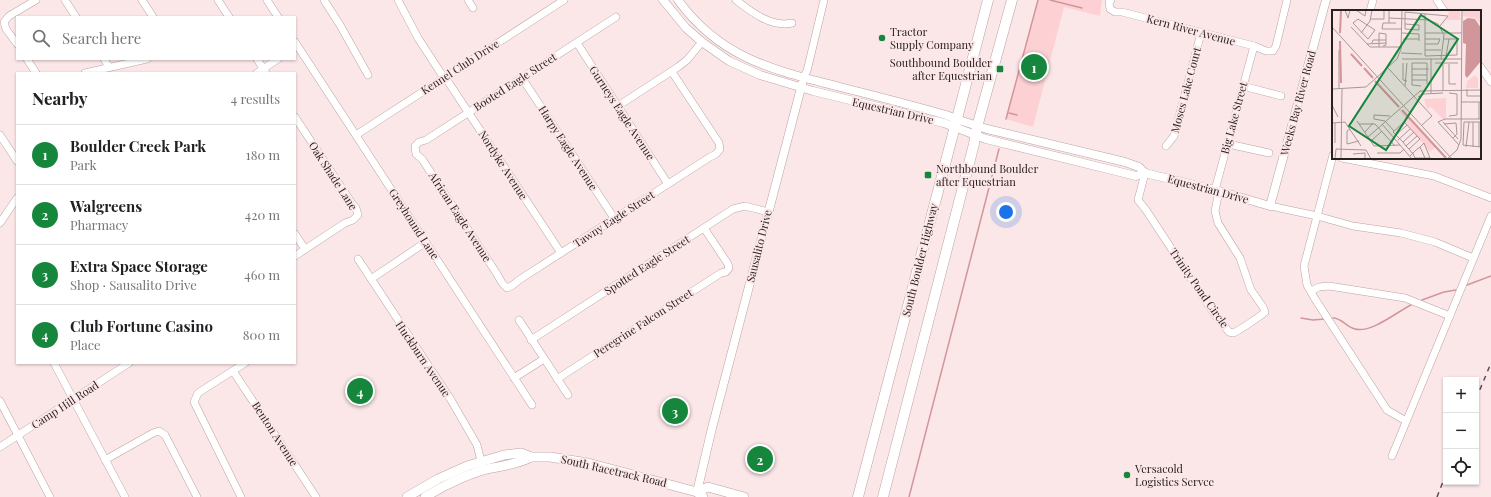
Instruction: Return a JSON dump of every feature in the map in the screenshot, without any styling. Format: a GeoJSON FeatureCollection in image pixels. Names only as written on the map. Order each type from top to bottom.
{"type":"FeatureCollection","features":[{"type":"Feature","properties":{"kind":"main road","name":"South Boulder Highway"},"geometry":{"type":"LineString","coordinates":[[858,497],[988,0]]}},
{"type":"Feature","properties":{"kind":"main road","name":"South Boulder Highway"},"geometry":{"type":"LineString","coordinates":[[883,497],[976,131],[1012,0]]}},
{"type":"Feature","properties":{"kind":"main road","name":"South Racetrack Road"},"geometry":{"type":"LineString","coordinates":[[426,494],[453,472],[481,461],[521,453],[531,457],[550,457],[588,463],[700,494],[708,487],[744,497]]}},
{"type":"Feature","properties":{"kind":"main road","name":"South Racetrack Road"},"geometry":{"type":"LineString","coordinates":[[407,497],[426,494],[470,475],[519,463],[531,457]]}},
{"type":"Feature","properties":{"kind":"street"},"geometry":{"type":"LineString","coordinates":[[16,43],[6,29],[4,22],[9,16],[36,0]]}},
{"type":"Feature","properties":{"kind":"street"},"geometry":{"type":"LineString","coordinates":[[65,0],[75,16]]}},
{"type":"Feature","properties":{"kind":"street"},"geometry":{"type":"LineString","coordinates":[[142,0],[152,16]]}},
{"type":"Feature","properties":{"kind":"street"},"geometry":{"type":"LineString","coordinates":[[218,0],[226,16]]}},
{"type":"Feature","properties":{"kind":"street"},"geometry":{"type":"LineString","coordinates":[[267,0],[277,16]]}},
{"type":"Feature","properties":{"kind":"street"},"geometry":{"type":"LineString","coordinates":[[324,0],[368,75]]}},
{"type":"Feature","properties":{"kind":"street","name":"Nordyke Avenue"},"geometry":{"type":"LineString","coordinates":[[398,0],[418,38],[469,112],[561,253]]}},
{"type":"Feature","properties":{"kind":"street"},"geometry":{"type":"LineString","coordinates":[[468,0],[473,8]]}},
{"type":"Feature","properties":{"kind":"street","name":"Kennel Club Drive"},"geometry":{"type":"LineString","coordinates":[[356,135],[564,0]]}},
{"type":"Feature","properties":{"kind":"street","name":"Equestrian Drive"},"geometry":{"type":"LineString","coordinates":[[663,0],[686,28],[702,42],[723,57],[744,69],[777,82],[944,123],[955,123],[976,131],[1136,176],[1145,173],[1270,206]]}},
{"type":"Feature","properties":{"kind":"street","name":"Equestrian Drive"},"geometry":{"type":"LineString","coordinates":[[678,0],[693,19],[703,28],[734,51],[767,67],[804,78],[946,114],[955,123]]}},
{"type":"Feature","properties":{"kind":"street"},"geometry":{"type":"LineString","coordinates":[[736,0],[752,12],[773,22],[785,24],[792,23]]}},
{"type":"Feature","properties":{"kind":"street","name":"Sausalito Drive"},"geometry":{"type":"LineString","coordinates":[[700,494],[768,212],[801,88],[807,71],[824,0]]}},
{"type":"Feature","properties":{"kind":"street","name":"Kern River Avenue"},"geometry":{"type":"LineString","coordinates":[[1110,0],[1110,9],[1115,12],[1122,12],[1254,46],[1266,51],[1273,51],[1276,46],[1287,0]]}},
{"type":"Feature","properties":{"kind":"street","name":"Weeks Bay River Road"},"geometry":{"type":"LineString","coordinates":[[1270,206],[1326,0]]}},
{"type":"Feature","properties":{"kind":"street"},"geometry":{"type":"LineString","coordinates":[[1370,10],[1373,0]]}},
{"type":"Feature","properties":{"kind":"street"},"geometry":{"type":"LineString","coordinates":[[1436,0],[1443,10]]}},
{"type":"Feature","properties":{"kind":"street","name":"Booted Eagle Street"},"geometry":{"type":"LineString","coordinates":[[414,146],[419,142],[426,140],[616,17]]}},
{"type":"Feature","properties":{"kind":"street","name":"Moses Lake Court"},"geometry":{"type":"LineString","coordinates":[[1166,146],[1174,136],[1201,33]]}},
{"type":"Feature","properties":{"kind":"street"},"geometry":{"type":"LineString","coordinates":[[618,106],[672,72],[687,60],[702,42]]}},
{"type":"Feature","properties":{"kind":"street","name":"Gurneys Eagle Avenue"},"geometry":{"type":"LineString","coordinates":[[577,43],[668,184]]}},
{"type":"Feature","properties":{"kind":"street","name":"Greyhound Lane"},"geometry":{"type":"LineString","coordinates":[[296,45],[532,405]]}},
{"type":"Feature","properties":{"kind":"street","name":"Big Lake Street"},"geometry":{"type":"LineString","coordinates":[[1217,191],[1254,46]]}},
{"type":"Feature","properties":{"kind":"street"},"geometry":{"type":"LineString","coordinates":[[28,60],[35,72]]}},
{"type":"Feature","properties":{"kind":"street"},"geometry":{"type":"LineString","coordinates":[[105,60],[109,67]]}},
{"type":"Feature","properties":{"kind":"street"},"geometry":{"type":"LineString","coordinates":[[89,72],[142,60]]}},
{"type":"Feature","properties":{"kind":"street"},"geometry":{"type":"LineString","coordinates":[[258,60],[265,71],[277,60]]}},
{"type":"Feature","properties":{"kind":"street"},"geometry":{"type":"LineString","coordinates":[[1481,67],[1491,82]]}},
{"type":"Feature","properties":{"kind":"street","name":"Tawny Eagle Street"},"geometry":{"type":"LineString","coordinates":[[507,288],[513,286],[519,280],[614,218],[716,154],[720,149],[719,143],[672,72]]}},
{"type":"Feature","properties":{"kind":"street","name":"Harpy Eagle Avenue"},"geometry":{"type":"LineString","coordinates":[[522,78],[614,218]]}},
{"type":"Feature","properties":{"kind":"street"},"geometry":{"type":"LineString","coordinates":[[1243,86],[1281,96]]}},
{"type":"Feature","properties":{"kind":"street","name":"Oak Shade Lane"},"geometry":{"type":"LineString","coordinates":[[296,119],[356,208],[358,215],[353,220],[345,223],[305,249]]}},
{"type":"Feature","properties":{"kind":"street"},"geometry":{"type":"LineString","coordinates":[[0,135],[16,159]]}},
{"type":"Feature","properties":{"kind":"street"},"geometry":{"type":"LineString","coordinates":[[1228,144],[1270,153]]}},
{"type":"Feature","properties":{"kind":"street","name":"African Eagle Avenue"},"geometry":{"type":"LineString","coordinates":[[414,146],[416,154],[422,159],[502,283],[507,288]]}},
{"type":"Feature","properties":{"kind":"street"},"geometry":{"type":"LineString","coordinates":[[1332,159],[1304,266],[1308,286],[1388,410],[1406,421]]}},
{"type":"Feature","properties":{"kind":"street"},"geometry":{"type":"LineString","coordinates":[[1347,159],[1434,176],[1491,198]]}},
{"type":"Feature","properties":{"kind":"street","name":"Trinity Pond Circle"},"geometry":{"type":"LineString","coordinates":[[1145,173],[1138,200],[1140,204],[1146,210],[1215,315],[1229,332],[1233,334],[1262,316],[1265,312],[1248,283],[1240,258],[1218,223],[1215,212],[1217,191]]}},
{"type":"Feature","properties":{"kind":"street"},"geometry":{"type":"LineString","coordinates":[[0,223],[16,199]]}},
{"type":"Feature","properties":{"kind":"street"},"geometry":{"type":"LineString","coordinates":[[1270,206],[1317,216],[1353,226],[1401,233],[1428,240],[1474,258]]}},
{"type":"Feature","properties":{"kind":"street","name":"Spotted Eagle Street"},"geometry":{"type":"LineString","coordinates":[[531,340],[739,207],[751,207],[768,212]]}},
{"type":"Feature","properties":{"kind":"street"},"geometry":{"type":"LineString","coordinates":[[1392,456],[1491,216]]}},
{"type":"Feature","properties":{"kind":"street","name":"Peregrine Falcon Street"},"geometry":{"type":"LineString","coordinates":[[557,378],[721,273],[726,272],[729,268],[728,264],[704,228]]}},
{"type":"Feature","properties":{"kind":"street"},"geometry":{"type":"LineString","coordinates":[[296,236],[305,249],[296,255]]}},
{"type":"Feature","properties":{"kind":"street"},"geometry":{"type":"LineString","coordinates":[[371,279],[426,242]]}},
{"type":"Feature","properties":{"kind":"street","name":"Huckburn Avenue"},"geometry":{"type":"LineString","coordinates":[[358,260],[450,400],[477,445],[481,461]]}},
{"type":"Feature","properties":{"kind":"street"},"geometry":{"type":"LineString","coordinates":[[1311,291],[1319,286],[1330,286],[1405,298],[1450,316]]}},
{"type":"Feature","properties":{"kind":"street"},"geometry":{"type":"LineString","coordinates":[[519,320],[568,395]]}},
{"type":"Feature","properties":{"kind":"street"},"geometry":{"type":"LineString","coordinates":[[514,378],[544,359]]}},
{"type":"Feature","properties":{"kind":"street"},"geometry":{"type":"LineString","coordinates":[[55,364],[125,497]]}},
{"type":"Feature","properties":{"kind":"street","name":"Camp Hill Road"},"geometry":{"type":"LineString","coordinates":[[0,447],[127,364]]}},
{"type":"Feature","properties":{"kind":"street"},"geometry":{"type":"LineString","coordinates":[[241,497],[195,408],[194,400],[198,393],[244,364]]}},
{"type":"Feature","properties":{"kind":"street","name":"Benton Avenue"},"geometry":{"type":"LineString","coordinates":[[233,371],[316,497]]}},
{"type":"Feature","properties":{"kind":"street"},"geometry":{"type":"LineString","coordinates":[[0,401],[50,497]]}},
{"type":"Feature","properties":{"kind":"street"},"geometry":{"type":"LineString","coordinates":[[105,460],[159,431],[165,435],[197,497]]}},
{"type":"Feature","properties":{"kind":"shaded area"},"geometry":{"type":"Polygon","coordinates":[[[1038,0],[1102,0],[1100,16],[1064,7],[1033,127],[1006,119],[1038,0]]]}},
{"type":"Feature","properties":{"kind":"waterway"},"geometry":{"type":"LineString","coordinates":[[1006,119],[1038,0]]}},
{"type":"Feature","properties":{"kind":"waterway"},"geometry":{"type":"LineString","coordinates":[[1050,0],[1082,8]]}},
{"type":"Feature","properties":{"kind":"waterway"},"geometry":{"type":"LineString","coordinates":[[1009,113],[1017,115]]}},
{"type":"Feature","properties":{"kind":"waterway"},"geometry":{"type":"LineString","coordinates":[[909,497],[999,149]]}},
{"type":"Feature","properties":{"kind":"waterway"},"geometry":{"type":"LineString","coordinates":[[1467,285],[1491,276]]}},
{"type":"Feature","properties":{"kind":"waterway"},"geometry":{"type":"LineString","coordinates":[[1422,300],[1444,292],[1456,290]]}},
{"type":"Feature","properties":{"kind":"waterway"},"geometry":{"type":"LineString","coordinates":[[1333,318],[1339,319],[1355,329],[1369,328],[1383,322],[1411,305]]}},
{"type":"Feature","properties":{"kind":"waterway"},"geometry":{"type":"LineString","coordinates":[[1301,318],[1313,320],[1325,319]]}},
{"type":"Feature","properties":{"kind":"railway"},"geometry":{"type":"LineString","coordinates":[[1479,392],[1491,363]]}},
{"type":"Feature","properties":{"kind":"railway"},"geometry":{"type":"LineString","coordinates":[[1437,497],[1443,482]]}},
{"type":"Feature","properties":{"kind":"place","name":"Tractor Supply Company"},"geometry":{"type":"Point","coordinates":[882,38]}},
{"type":"Feature","properties":{"kind":"place","name":"Boulder Creek Park"},"geometry":{"type":"Point","coordinates":[1034,67]}},
{"type":"Feature","properties":{"kind":"place","name":"Southbound Boulder after Equestrian"},"geometry":{"type":"Point","coordinates":[1000,69]}},
{"type":"Feature","properties":{"kind":"place","name":"Northbound Boulder after Equestrian"},"geometry":{"type":"Point","coordinates":[928,175]}},
{"type":"Feature","properties":{"kind":"place","name":"Club Fortune Casino"},"geometry":{"type":"Point","coordinates":[360,391]}},
{"type":"Feature","properties":{"kind":"place","name":"Extra Space Storage"},"geometry":{"type":"Point","coordinates":[675,411]}},
{"type":"Feature","properties":{"kind":"place","name":"Walgreens"},"geometry":{"type":"Point","coordinates":[760,459]}},
{"type":"Feature","properties":{"kind":"place","name":"Versacold Logistics Servce"},"geometry":{"type":"Point","coordinates":[1127,475]}}]}
